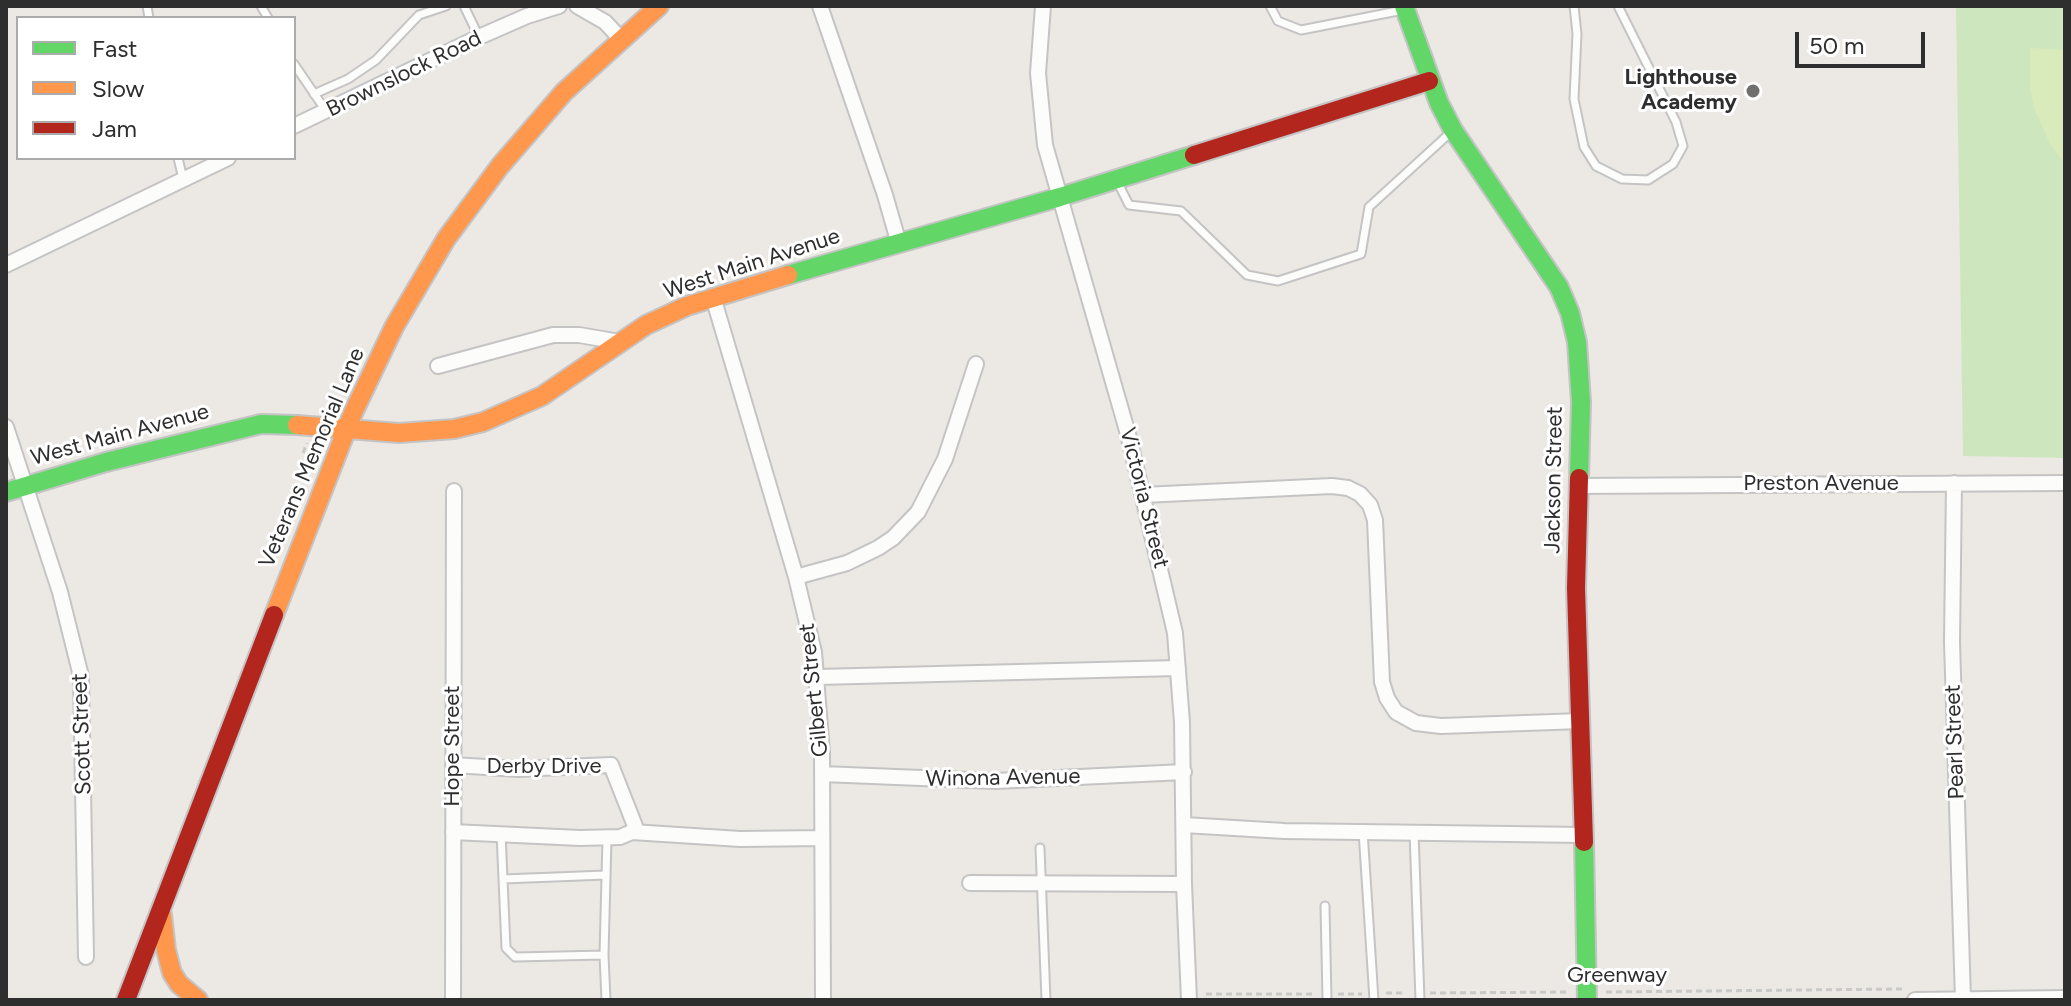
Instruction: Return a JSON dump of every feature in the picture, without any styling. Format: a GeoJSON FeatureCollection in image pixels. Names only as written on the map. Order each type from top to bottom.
{"type":"FeatureCollection","features":[{"type":"Feature","properties":{"kind":"street"},"geometry":{"type":"LineString","coordinates":[[577,6],[597,16],[621,39]]}},
{"type":"Feature","properties":{"kind":"street","name":"Veterans Memorial Lane"},"geometry":{"type":"LineString","coordinates":[[126,1000],[347,429],[394,327],[461,218],[531,128],[659,6]]}},
{"type":"Feature","properties":{"kind":"street"},"geometry":{"type":"LineString","coordinates":[[820,6],[899,244]]}},
{"type":"Feature","properties":{"kind":"street","name":"Victoria Street"},"geometry":{"type":"LineString","coordinates":[[1043,6],[1039,100],[1045,145],[1120,406],[1175,633],[1184,772],[1184,884],[1189,997]]}},
{"type":"Feature","properties":{"kind":"street","name":"Brownslock Road"},"geometry":{"type":"LineString","coordinates":[[296,125],[479,37],[553,7]]}},
{"type":"Feature","properties":{"kind":"street","name":"Jackson Street"},"geometry":{"type":"LineString","coordinates":[[1404,8],[1429,81],[1453,130],[1559,287],[1570,313],[1580,371],[1576,588],[1587,996]]}},
{"type":"Feature","properties":{"kind":"street","name":"West Main Avenue"},"geometry":{"type":"LineString","coordinates":[[6,492],[106,462],[254,425],[288,424],[384,433],[425,432],[483,422],[542,396],[620,342],[671,313],[713,297],[1060,197],[1429,81]]}},
{"type":"Feature","properties":{"kind":"street"},"geometry":{"type":"LineString","coordinates":[[6,265],[224,160]]}},
{"type":"Feature","properties":{"kind":"street","name":"Gilbert Street"},"geometry":{"type":"LineString","coordinates":[[713,297],[796,577],[814,652],[822,774],[823,1000]]}},
{"type":"Feature","properties":{"kind":"street"},"geometry":{"type":"LineString","coordinates":[[438,366],[553,335],[579,335],[620,342]]}},
{"type":"Feature","properties":{"kind":"street"},"geometry":{"type":"LineString","coordinates":[[796,577],[847,563],[878,548],[893,538],[918,512],[945,459],[976,364]]}},
{"type":"Feature","properties":{"kind":"street","name":"Scott Street"},"geometry":{"type":"LineString","coordinates":[[6,427],[60,592],[81,676],[86,957]]}},
{"type":"Feature","properties":{"kind":"street","name":"Pearl Street"},"geometry":{"type":"LineString","coordinates":[[1954,483],[1952,642],[1963,1000]]}},
{"type":"Feature","properties":{"kind":"street","name":"Preston Avenue"},"geometry":{"type":"LineString","coordinates":[[1577,486],[2065,483]]}},
{"type":"Feature","properties":{"kind":"street"},"geometry":{"type":"LineString","coordinates":[[1143,495],[1332,486],[1348,488],[1361,495],[1370,505],[1375,520],[1382,682],[1396,712],[1416,723],[1441,726],[1581,721]]}},
{"type":"Feature","properties":{"kind":"street","name":"Hope Street"},"geometry":{"type":"LineString","coordinates":[[453,1000],[454,491]]}},
{"type":"Feature","properties":{"kind":"street"},"geometry":{"type":"LineString","coordinates":[[817,677],[1178,668]]}},
{"type":"Feature","properties":{"kind":"street","name":"Derby Drive"},"geometry":{"type":"LineString","coordinates":[[453,765],[518,769],[611,765],[635,826],[632,832]]}},
{"type":"Feature","properties":{"kind":"street","name":"Winona Avenue"},"geometry":{"type":"LineString","coordinates":[[822,774],[995,781],[1184,772]]}},
{"type":"Feature","properties":{"kind":"street"},"geometry":{"type":"LineString","coordinates":[[1184,825],[1268,830],[1584,835]]}},
{"type":"Feature","properties":{"kind":"street"},"geometry":{"type":"LineString","coordinates":[[453,832],[607,838],[632,832],[740,839],[822,838]]}},
{"type":"Feature","properties":{"kind":"street"},"geometry":{"type":"LineString","coordinates":[[970,883],[1184,884]]}},
{"type":"Feature","properties":{"kind":"street"},"geometry":{"type":"LineString","coordinates":[[161,910],[172,973],[179,984],[198,1000]]}},
{"type":"Feature","properties":{"kind":"street"},"geometry":{"type":"LineString","coordinates":[[1914,995],[1963,1000],[2065,998]]}},
{"type":"Feature","properties":{"kind":"lane"},"geometry":{"type":"LineString","coordinates":[[314,94],[348,79],[376,60],[419,15],[446,6]]}},
{"type":"Feature","properties":{"kind":"lane"},"geometry":{"type":"LineString","coordinates":[[464,6],[479,37]]}},
{"type":"Feature","properties":{"kind":"lane"},"geometry":{"type":"LineString","coordinates":[[1270,6],[1278,21],[1301,30],[1404,8]]}},
{"type":"Feature","properties":{"kind":"lane"},"geometry":{"type":"LineString","coordinates":[[1574,6],[1577,34],[1574,99],[1584,147],[1596,166],[1622,179],[1648,180],[1673,164],[1683,146],[1676,122],[1618,6]]}},
{"type":"Feature","properties":{"kind":"lane"},"geometry":{"type":"LineString","coordinates":[[296,67],[326,111]]}},
{"type":"Feature","properties":{"kind":"lane"},"geometry":{"type":"LineString","coordinates":[[1116,179],[1129,205],[1181,211],[1247,275],[1278,281],[1361,254],[1369,207],[1453,130]]}},
{"type":"Feature","properties":{"kind":"lane"},"geometry":{"type":"LineString","coordinates":[[178,160],[183,180]]}},
{"type":"Feature","properties":{"kind":"lane"},"geometry":{"type":"LineString","coordinates":[[1363,831],[1374,997]]}},
{"type":"Feature","properties":{"kind":"lane"},"geometry":{"type":"LineString","coordinates":[[1414,832],[1420,996]]}},
{"type":"Feature","properties":{"kind":"lane"},"geometry":{"type":"LineString","coordinates":[[501,833],[506,948],[515,957],[604,955]]}},
{"type":"Feature","properties":{"kind":"lane"},"geometry":{"type":"LineString","coordinates":[[606,1000],[607,838]]}},
{"type":"Feature","properties":{"kind":"lane"},"geometry":{"type":"LineString","coordinates":[[1040,848],[1046,1000]]}},
{"type":"Feature","properties":{"kind":"lane"},"geometry":{"type":"LineString","coordinates":[[503,879],[606,875]]}},
{"type":"Feature","properties":{"kind":"lane"},"geometry":{"type":"LineString","coordinates":[[1325,906],[1327,997]]}},
{"type":"Feature","properties":{"kind":"path","name":"Greenway"},"geometry":{"type":"LineString","coordinates":[[1189,997],[1914,995]]}},
{"type":"Feature","properties":{"kind":"green space"},"geometry":{"type":"Polygon","coordinates":[[[1956,6],[2065,6],[2065,458],[1963,456],[1956,6]]]}},
{"type":"Feature","properties":{"kind":"green space"},"geometry":{"type":"Polygon","coordinates":[[[2030,48],[2065,50],[2065,164],[2050,144],[2034,108],[2030,88],[2030,48]]]}},
{"type":"Feature","properties":{"kind":"traffic: fast"},"geometry":{"type":"LineString","coordinates":[[1404,6],[1439,103],[1453,130],[1559,287],[1570,313],[1577,342],[1581,402],[1579,478]]}},
{"type":"Feature","properties":{"kind":"traffic: fast"},"geometry":{"type":"LineString","coordinates":[[788,275],[1194,155]]}},
{"type":"Feature","properties":{"kind":"traffic: fast"},"geometry":{"type":"LineString","coordinates":[[6,492],[106,462],[261,424],[297,425]]}},
{"type":"Feature","properties":{"kind":"traffic: fast"},"geometry":{"type":"LineString","coordinates":[[1584,842],[1587,1000]]}},
{"type":"Feature","properties":{"kind":"traffic: slow"},"geometry":{"type":"LineString","coordinates":[[274,615],[353,413],[394,327],[446,239],[500,166],[564,92],[659,6]]}},
{"type":"Feature","properties":{"kind":"traffic: slow"},"geometry":{"type":"LineString","coordinates":[[297,425],[399,433],[454,429],[483,422],[542,396],[646,325],[687,306],[788,275]]}},
{"type":"Feature","properties":{"kind":"traffic: slow"},"geometry":{"type":"LineString","coordinates":[[162,915],[172,973],[179,984],[198,1000]]}},
{"type":"Feature","properties":{"kind":"traffic: jam"},"geometry":{"type":"LineString","coordinates":[[1194,155],[1429,81]]}},
{"type":"Feature","properties":{"kind":"traffic: jam"},"geometry":{"type":"LineString","coordinates":[[1579,478],[1576,588],[1584,842]]}},
{"type":"Feature","properties":{"kind":"traffic: jam"},"geometry":{"type":"LineString","coordinates":[[126,1000],[274,615]]}},
{"type":"Feature","properties":{"kind":"place","name":"Lighthouse Academy"},"geometry":{"type":"Point","coordinates":[1753,91]}}]}
